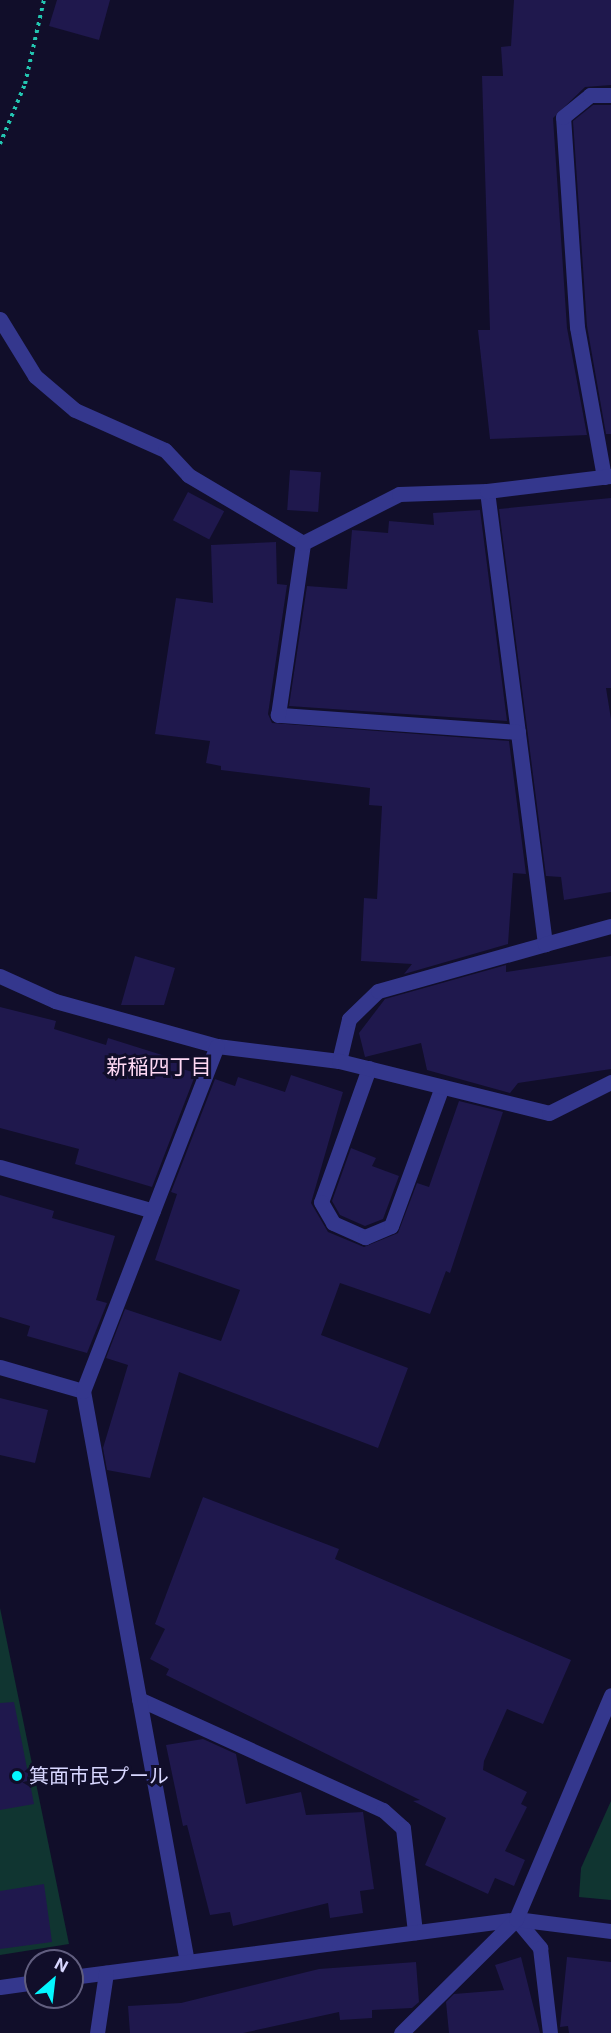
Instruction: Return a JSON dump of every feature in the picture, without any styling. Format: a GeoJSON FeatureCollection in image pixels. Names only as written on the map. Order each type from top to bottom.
{"type":"FeatureCollection","features":[{"type":"Feature","properties":{"kind":"street"},"geometry":{"type":"LineString","coordinates":[[303,543],[399,494],[487,491],[608,477],[577,327],[563,117],[590,95],[611,95]]}},
{"type":"Feature","properties":{"kind":"street"},"geometry":{"type":"LineString","coordinates":[[0,319],[35,376],[75,410],[165,450],[188,475],[303,543]]}},
{"type":"Feature","properties":{"kind":"street"},"geometry":{"type":"LineString","coordinates":[[487,491],[545,944]]}},
{"type":"Feature","properties":{"kind":"street"},"geometry":{"type":"LineString","coordinates":[[303,543],[278,715],[518,732]]}},
{"type":"Feature","properties":{"kind":"street"},"geometry":{"type":"LineString","coordinates":[[339,1061],[349,1018],[378,992],[611,926]]}},
{"type":"Feature","properties":{"kind":"street"},"geometry":{"type":"LineString","coordinates":[[0,976],[55,1001],[218,1046],[339,1061],[549,1113],[611,1082]]}},
{"type":"Feature","properties":{"kind":"street"},"geometry":{"type":"LineString","coordinates":[[187,1962],[83,1391],[218,1046]]}},
{"type":"Feature","properties":{"kind":"street"},"geometry":{"type":"LineString","coordinates":[[369,1068],[321,1202],[333,1223],[365,1237],[391,1226],[442,1087]]}},
{"type":"Feature","properties":{"kind":"street"},"geometry":{"type":"LineString","coordinates":[[0,1167],[153,1211]]}},
{"type":"Feature","properties":{"kind":"street"},"geometry":{"type":"LineString","coordinates":[[0,1367],[83,1391]]}},
{"type":"Feature","properties":{"kind":"street"},"geometry":{"type":"LineString","coordinates":[[401,2033],[516,1918],[611,1695]]}},
{"type":"Feature","properties":{"kind":"street"},"geometry":{"type":"LineString","coordinates":[[139,1699],[383,1810],[403,1828],[415,1932]]}},
{"type":"Feature","properties":{"kind":"street"},"geometry":{"type":"LineString","coordinates":[[516,1918],[540,1948],[550,2033]]}},
{"type":"Feature","properties":{"kind":"street"},"geometry":{"type":"LineString","coordinates":[[84,1975],[516,1918],[611,1931]]}},
{"type":"Feature","properties":{"kind":"street"},"geometry":{"type":"LineString","coordinates":[[97,2033],[106,1972]]}},
{"type":"Feature","properties":{"kind":"street"},"geometry":{"type":"LineString","coordinates":[[0,1987],[24,1984]]}},
{"type":"Feature","properties":{"kind":"path"},"geometry":{"type":"LineString","coordinates":[[0,144],[25,84],[44,0]]}},
{"type":"Feature","properties":{"kind":"green space","name":"箕面市民プール"},"geometry":{"type":"Polygon","coordinates":[[[0,1608],[69,1944],[24,1949],[24,1951],[0,1955],[0,1608]]]}},
{"type":"Feature","properties":{"kind":"green space"},"geometry":{"type":"Polygon","coordinates":[[[611,1801],[611,1900],[579,1897],[581,1868],[611,1801]]]}},
{"type":"Feature","properties":{"kind":"building"},"geometry":{"type":"Polygon","coordinates":[[[57,0],[110,0],[99,40],[49,26],[57,0]]]}},
{"type":"Feature","properties":{"kind":"building"},"geometry":{"type":"Polygon","coordinates":[[[514,0],[611,0],[611,85],[585,87],[553,118],[567,328],[587,435],[490,439],[478,330],[490,330],[482,76],[503,76],[501,47],[511,46],[514,0]]]}},
{"type":"Feature","properties":{"kind":"building"},"geometry":{"type":"Polygon","coordinates":[[[593,105],[611,105],[611,434],[606,434],[587,326],[573,121],[593,105]]]}},
{"type":"Feature","properties":{"kind":"building"},"geometry":{"type":"Polygon","coordinates":[[[290,470],[321,472],[318,512],[287,510],[290,470]]]}},
{"type":"Feature","properties":{"kind":"building"},"geometry":{"type":"Polygon","coordinates":[[[188,492],[224,511],[209,540],[173,520],[188,492]]]}},
{"type":"Feature","properties":{"kind":"building"},"geometry":{"type":"Polygon","coordinates":[[[611,498],[611,688],[606,688],[611,719],[611,892],[564,900],[561,877],[546,876],[499,509],[611,498]]]}},
{"type":"Feature","properties":{"kind":"building"},"geometry":{"type":"Polygon","coordinates":[[[480,510],[507,721],[289,706],[307,586],[347,589],[352,530],[388,533],[389,521],[434,525],[433,513],[480,510]]]}},
{"type":"Feature","properties":{"kind":"building"},"geometry":{"type":"Polygon","coordinates":[[[276,542],[277,584],[287,585],[268,714],[272,723],[509,741],[526,874],[513,873],[508,944],[404,974],[412,964],[361,961],[364,898],[377,899],[382,806],[369,805],[370,788],[221,770],[221,766],[206,763],[210,741],[155,734],[176,598],[213,603],[211,545],[276,542]]]}},
{"type":"Feature","properties":{"kind":"building"},"geometry":{"type":"Polygon","coordinates":[[[135,956],[175,968],[164,1005],[121,1005],[135,956]]]}},
{"type":"Feature","properties":{"kind":"building"},"geometry":{"type":"Polygon","coordinates":[[[611,956],[611,1069],[518,1083],[510,1093],[427,1070],[421,1043],[365,1057],[359,1033],[385,999],[506,965],[506,972],[611,956]]]}},
{"type":"Feature","properties":{"kind":"building"},"geometry":{"type":"Polygon","coordinates":[[[0,1007],[56,1021],[54,1029],[106,1045],[108,1038],[181,1061],[179,1068],[196,1073],[152,1187],[75,1164],[79,1149],[0,1128],[0,1007]]]}},
{"type":"Feature","properties":{"kind":"building"},"geometry":{"type":"Polygon","coordinates":[[[291,1075],[343,1092],[311,1203],[328,1232],[364,1247],[398,1233],[417,1183],[429,1187],[459,1101],[503,1112],[450,1273],[446,1271],[430,1314],[340,1283],[321,1335],[408,1368],[378,1448],[179,1372],[150,1478],[107,1470],[103,1448],[128,1365],[106,1358],[125,1309],[221,1341],[240,1290],[155,1260],[177,1194],[171,1192],[215,1079],[235,1086],[238,1077],[285,1092],[291,1075]]]}},
{"type":"Feature","properties":{"kind":"building"},"geometry":{"type":"Polygon","coordinates":[[[351,1148],[376,1158],[372,1166],[399,1176],[383,1219],[365,1226],[340,1215],[332,1201],[351,1148]]]}},
{"type":"Feature","properties":{"kind":"building"},"geometry":{"type":"Polygon","coordinates":[[[0,1195],[54,1211],[52,1218],[115,1236],[96,1300],[107,1303],[87,1353],[27,1336],[30,1326],[0,1317],[0,1195]]]}},
{"type":"Feature","properties":{"kind":"building"},"geometry":{"type":"Polygon","coordinates":[[[0,1398],[48,1410],[35,1463],[0,1455],[0,1398]]]}},
{"type":"Feature","properties":{"kind":"building"},"geometry":{"type":"Polygon","coordinates":[[[203,1497],[339,1549],[335,1559],[571,1660],[543,1724],[507,1709],[484,1761],[483,1770],[527,1792],[521,1804],[527,1807],[505,1851],[525,1860],[514,1886],[495,1878],[488,1894],[425,1865],[446,1818],[413,1801],[420,1800],[166,1675],[169,1669],[150,1659],[165,1629],[155,1624],[203,1497]]]}},
{"type":"Feature","properties":{"kind":"building"},"geometry":{"type":"Polygon","coordinates":[[[14,1702],[34,1804],[0,1810],[0,1703],[14,1702]]]}},
{"type":"Feature","properties":{"kind":"building"},"geometry":{"type":"Polygon","coordinates":[[[203,1739],[236,1754],[246,1804],[301,1792],[306,1815],[363,1812],[374,1889],[360,1891],[363,1913],[330,1918],[328,1903],[233,1926],[230,1912],[210,1915],[187,1825],[183,1826],[166,1745],[203,1739]]]}},
{"type":"Feature","properties":{"kind":"building"},"geometry":{"type":"Polygon","coordinates":[[[44,1884],[52,1942],[0,1949],[0,1891],[44,1884]]]}},
{"type":"Feature","properties":{"kind":"building"},"geometry":{"type":"Polygon","coordinates":[[[521,1957],[540,2033],[449,2033],[446,2002],[454,1994],[504,1990],[495,1965],[521,1957]]]}},
{"type":"Feature","properties":{"kind":"building"},"geometry":{"type":"Polygon","coordinates":[[[567,1957],[611,1962],[611,2033],[569,2033],[568,2026],[560,2027],[567,1957]]]}},
{"type":"Feature","properties":{"kind":"building"},"geometry":{"type":"Polygon","coordinates":[[[416,1962],[419,2002],[412,2008],[372,2010],[372,2018],[340,2020],[339,2012],[243,2033],[130,2033],[128,2006],[181,2003],[319,1969],[416,1962]]]}},
{"type":"Feature","properties":{"kind":"place","name":"箕面市民プール"},"geometry":{"type":"Point","coordinates":[17,1776]}},
{"type":"Feature","properties":{"kind":"district","name":"新稲四丁目"},"geometry":{"type":"Point","coordinates":[159,1067]}}]}
